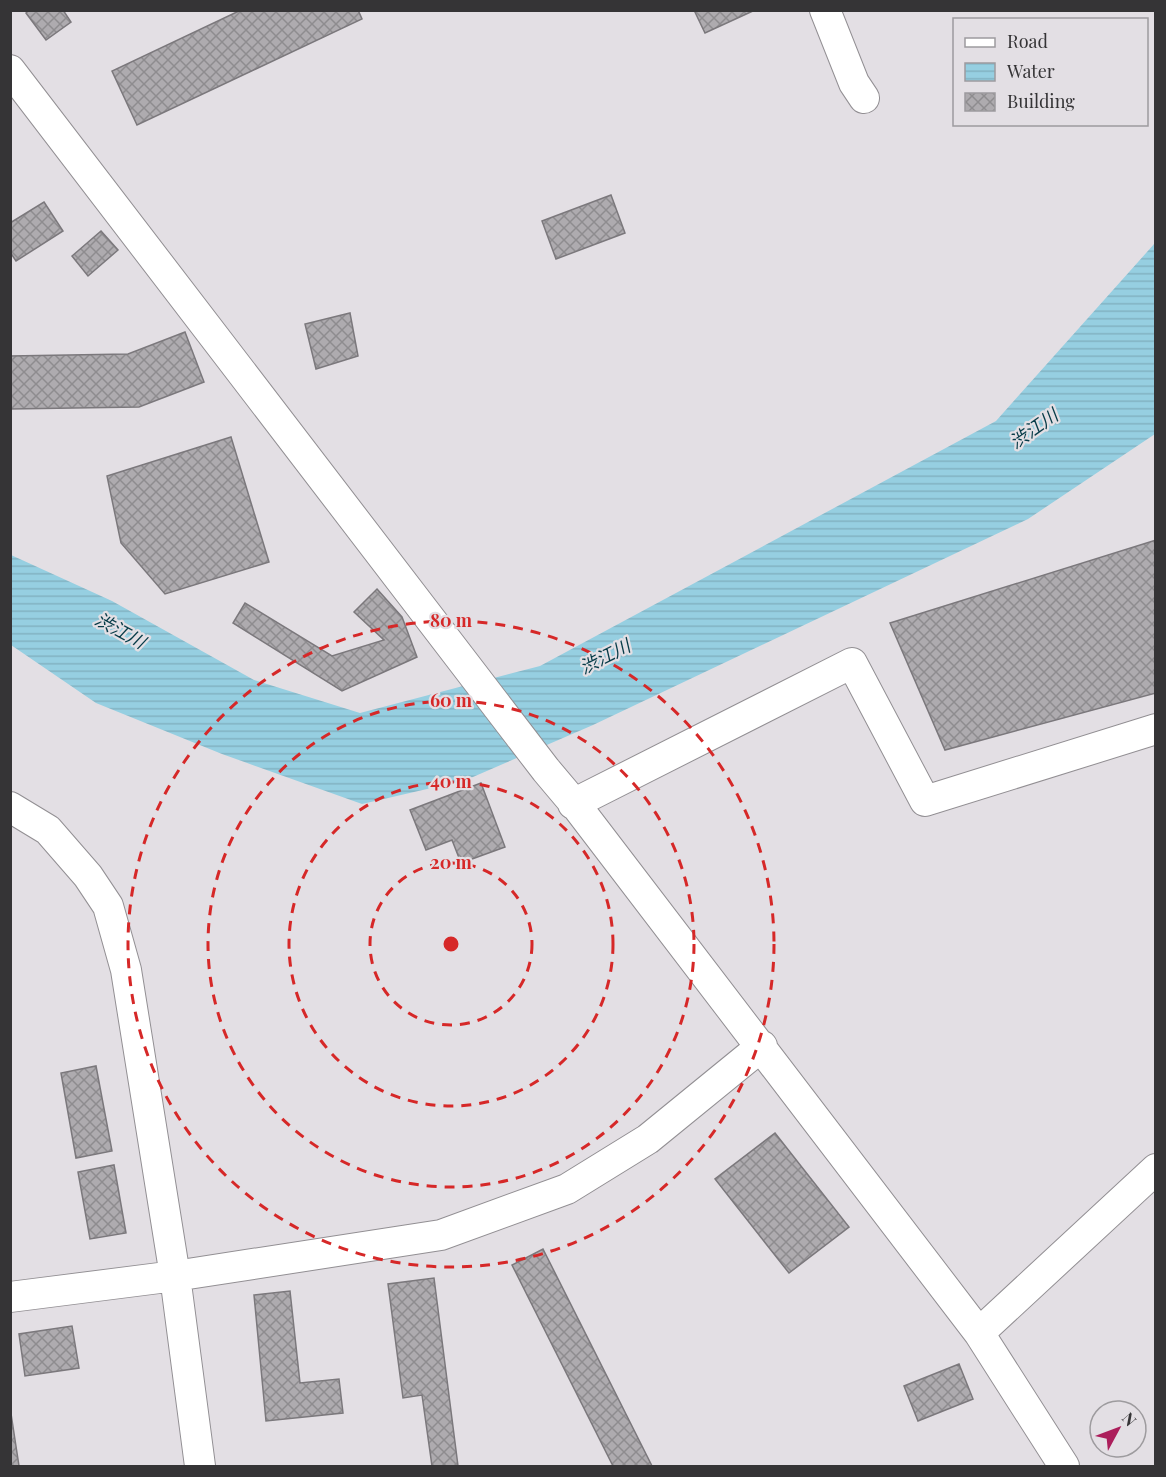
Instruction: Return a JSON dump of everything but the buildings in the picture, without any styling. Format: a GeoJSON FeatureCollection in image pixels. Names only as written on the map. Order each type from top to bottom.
{"type":"FeatureCollection","features":[{"type":"Feature","properties":{"kind":"street"},"geometry":{"type":"LineString","coordinates":[[825,10],[854,83],[864,98]]}},
{"type":"Feature","properties":{"kind":"street"},"geometry":{"type":"LineString","coordinates":[[10,70],[546,770],[762,1046],[979,1333],[1064,1467]]}},
{"type":"Feature","properties":{"kind":"street"},"geometry":{"type":"LineString","coordinates":[[573,804],[852,663],[925,801],[1155,729]]}},
{"type":"Feature","properties":{"kind":"street"},"geometry":{"type":"LineString","coordinates":[[10,807],[48,830],[88,876],[108,906],[126,970],[175,1276],[200,1467]]}},
{"type":"Feature","properties":{"kind":"street"},"geometry":{"type":"LineString","coordinates":[[10,1297],[175,1276],[441,1235],[567,1189],[648,1138],[762,1046]]}},
{"type":"Feature","properties":{"kind":"street"},"geometry":{"type":"LineString","coordinates":[[979,1333],[1155,1169]]}},
{"type":"Feature","properties":{"kind":"water","name":"渋江川"},"geometry":{"type":"Polygon","coordinates":[[[1155,243],[1155,434],[1028,519],[593,725],[466,780],[362,804],[222,754],[96,703],[11,645],[11,555],[112,601],[254,680],[360,713],[540,666],[996,421],[1155,243]]]}}]}
